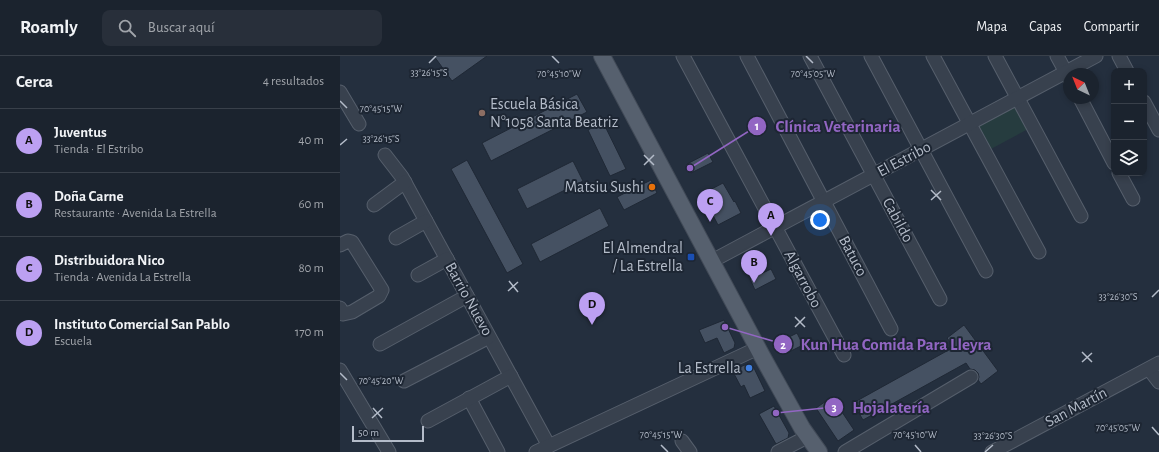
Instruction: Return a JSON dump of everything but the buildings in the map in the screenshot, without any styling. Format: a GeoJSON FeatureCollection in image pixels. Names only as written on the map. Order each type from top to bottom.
{"type":"FeatureCollection","features":[{"type":"Feature","properties":{"kind":"main road"},"geometry":{"type":"LineString","coordinates":[[606,58],[758,348],[807,437],[819,452]]}},
{"type":"Feature","properties":{"kind":"street","name":"Algarrobo"},"geometry":{"type":"LineString","coordinates":[[683,56],[844,355]]}},
{"type":"Feature","properties":{"kind":"street","name":"Batuco"},"geometry":{"type":"LineString","coordinates":[[747,56],[891,329]]}},
{"type":"Feature","properties":{"kind":"street","name":"Cabildo"},"geometry":{"type":"LineString","coordinates":[[810,56],[940,299]]}},
{"type":"Feature","properties":{"kind":"street"},"geometry":{"type":"LineString","coordinates":[[871,56],[986,271]]}},
{"type":"Feature","properties":{"kind":"street"},"geometry":{"type":"LineString","coordinates":[[933,56],[1039,252]]}},
{"type":"Feature","properties":{"kind":"street"},"geometry":{"type":"LineString","coordinates":[[995,56],[1081,216]]}},
{"type":"Feature","properties":{"kind":"street"},"geometry":{"type":"LineString","coordinates":[[1057,56],[1063,68]]}},
{"type":"Feature","properties":{"kind":"street","name":"El Estribo"},"geometry":{"type":"LineString","coordinates":[[1078,68],[1096,56]]}},
{"type":"Feature","properties":{"kind":"street"},"geometry":{"type":"LineString","coordinates":[[1119,56],[1125,68]]}},
{"type":"Feature","properties":{"kind":"street","name":"El Estribo"},"geometry":{"type":"LineString","coordinates":[[712,261],[970,123],[1063,77]]}},
{"type":"Feature","properties":{"kind":"street"},"geometry":{"type":"LineString","coordinates":[[340,92],[345,111],[359,124]]}},
{"type":"Feature","properties":{"kind":"street"},"geometry":{"type":"LineString","coordinates":[[1083,104],[1111,157]]}},
{"type":"Feature","properties":{"kind":"street"},"geometry":{"type":"LineString","coordinates":[[1145,104],[1159,130]]}},
{"type":"Feature","properties":{"kind":"street","name":"Barrio Nuevo"},"geometry":{"type":"LineString","coordinates":[[385,155],[405,182],[511,376],[542,450]]}},
{"type":"Feature","properties":{"kind":"street"},"geometry":{"type":"LineString","coordinates":[[1121,176],[1133,199]]}},
{"type":"Feature","properties":{"kind":"street"},"geometry":{"type":"LineString","coordinates":[[374,205],[405,182]]}},
{"type":"Feature","properties":{"kind":"street"},"geometry":{"type":"LineString","coordinates":[[396,238],[426,221]]}},
{"type":"Feature","properties":{"kind":"street"},"geometry":{"type":"LineString","coordinates":[[340,245],[348,241],[352,242],[382,290],[379,296],[352,312],[342,311]]}},
{"type":"Feature","properties":{"kind":"street"},"geometry":{"type":"LineString","coordinates":[[418,275],[447,259]]}},
{"type":"Feature","properties":{"kind":"street"},"geometry":{"type":"LineString","coordinates":[[380,344],[467,296]]}},
{"type":"Feature","properties":{"kind":"street"},"geometry":{"type":"LineString","coordinates":[[404,381],[489,337]]}},
{"type":"Feature","properties":{"kind":"street"},"geometry":{"type":"LineString","coordinates":[[542,450],[758,348]]}},
{"type":"Feature","properties":{"kind":"street"},"geometry":{"type":"LineString","coordinates":[[1154,366],[1159,382]]}},
{"type":"Feature","properties":{"kind":"street","name":"San Martín"},"geometry":{"type":"LineString","coordinates":[[992,452],[1154,366]]}},
{"type":"Feature","properties":{"kind":"street"},"geometry":{"type":"LineString","coordinates":[[340,370],[388,452]]}},
{"type":"Feature","properties":{"kind":"street"},"geometry":{"type":"LineString","coordinates":[[428,421],[511,376]]}},
{"type":"Feature","properties":{"kind":"street"},"geometry":{"type":"LineString","coordinates":[[845,452],[971,377]]}},
{"type":"Feature","properties":{"kind":"street"},"geometry":{"type":"LineString","coordinates":[[469,398],[498,452]]}},
{"type":"Feature","properties":{"kind":"street"},"geometry":{"type":"LineString","coordinates":[[778,452],[807,437]]}},
{"type":"Feature","properties":{"kind":"street"},"geometry":{"type":"LineString","coordinates":[[682,441],[690,452]]}},
{"type":"Feature","properties":{"kind":"green space"},"geometry":{"type":"Polygon","coordinates":[[[1015,106],[1028,129],[989,150],[977,126],[1015,106]]]}},
{"type":"Feature","properties":{"kind":"place","name":"Escuela Básica N°1058 Santa Beatriz"},"geometry":{"type":"Point","coordinates":[482,113]}},
{"type":"Feature","properties":{"kind":"place","name":"Clínica Veterinaria"},"geometry":{"type":"Point","coordinates":[690,168]}},
{"type":"Feature","properties":{"kind":"place","name":"Matsiu Sushi"},"geometry":{"type":"Point","coordinates":[652,187]}},
{"type":"Feature","properties":{"kind":"place","name":"Distribuidora Nico"},"geometry":{"type":"Point","coordinates":[710,222]}},
{"type":"Feature","properties":{"kind":"place","name":"Juventus"},"geometry":{"type":"Point","coordinates":[771,236]}},
{"type":"Feature","properties":{"kind":"place","name":"El Almendral / La Estrella"},"geometry":{"type":"Point","coordinates":[691,257]}},
{"type":"Feature","properties":{"kind":"place","name":"Doña Carne"},"geometry":{"type":"Point","coordinates":[754,283]}},
{"type":"Feature","properties":{"kind":"place","name":"Instituto Comercial San Pablo"},"geometry":{"type":"Point","coordinates":[592,325]}},
{"type":"Feature","properties":{"kind":"place","name":"Kun Hua Comida Para Lleyra"},"geometry":{"type":"Point","coordinates":[725,327]}},
{"type":"Feature","properties":{"kind":"place","name":"La Estrella"},"geometry":{"type":"Point","coordinates":[749,368]}},
{"type":"Feature","properties":{"kind":"place","name":"Hojalatería"},"geometry":{"type":"Point","coordinates":[776,413]}}]}
